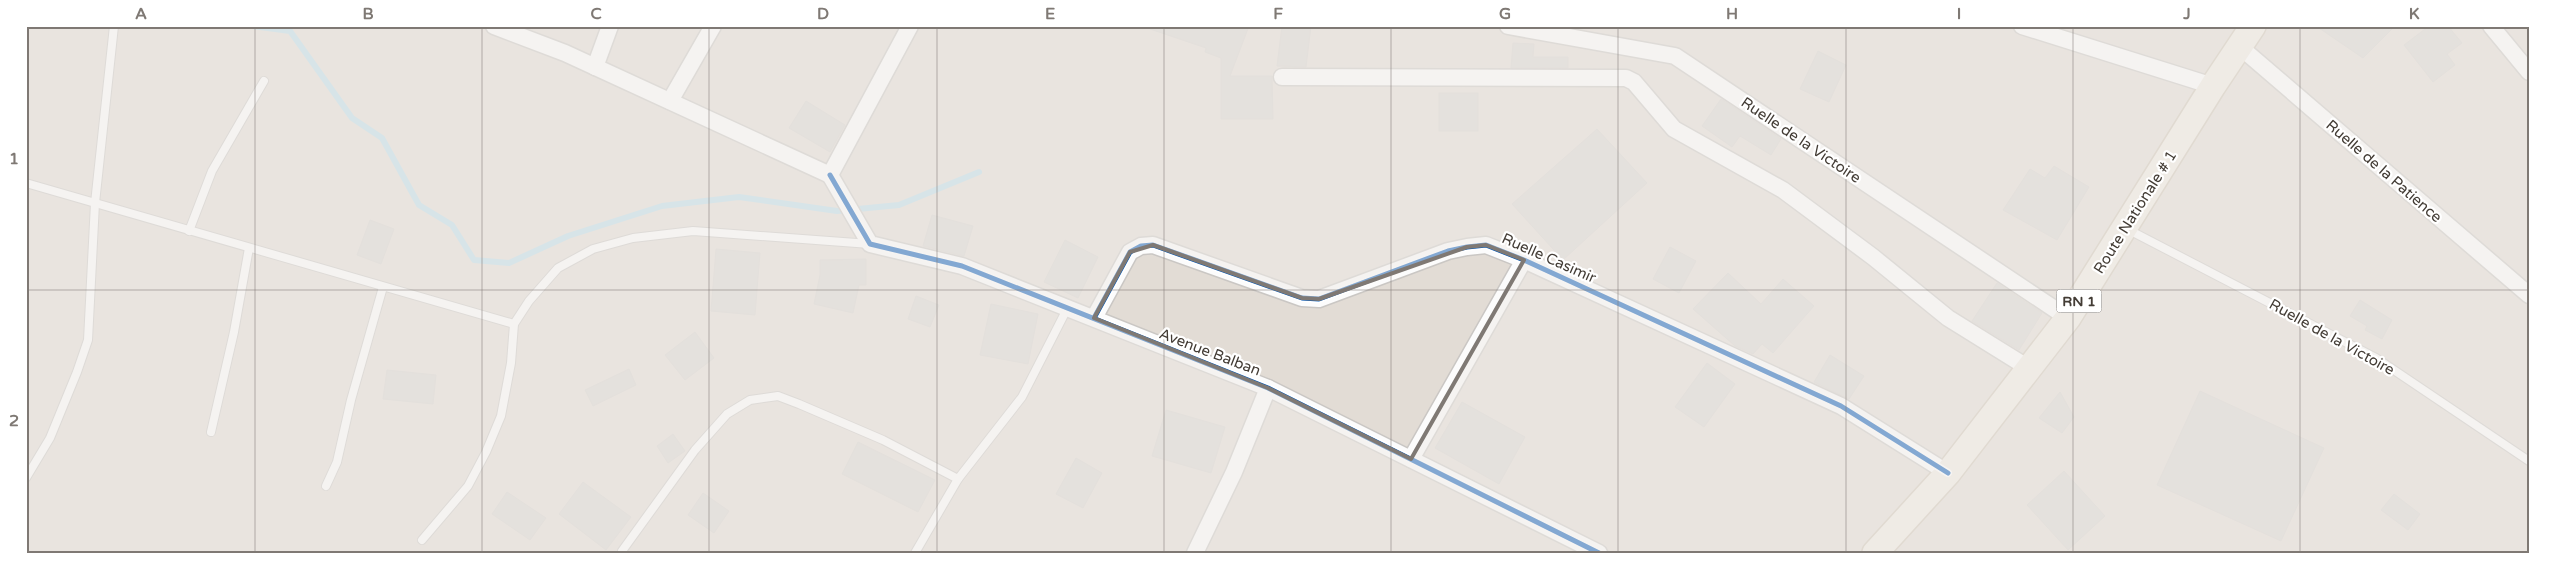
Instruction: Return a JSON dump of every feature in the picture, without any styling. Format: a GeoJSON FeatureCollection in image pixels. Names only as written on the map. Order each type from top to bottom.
{"type":"FeatureCollection","features":[{"type":"Feature","properties":{"kind":"main road","name":"Route Nationale # 1"},"geometry":{"type":"LineString","coordinates":[[1875,553],[1948,473],[2068,318],[2246,36]]}},
{"type":"Feature","properties":{"kind":"street"},"geometry":{"type":"LineString","coordinates":[[595,67],[610,26]]}},
{"type":"Feature","properties":{"kind":"street"},"geometry":{"type":"LineString","coordinates":[[670,101],[712,26]]}},
{"type":"Feature","properties":{"kind":"street"},"geometry":{"type":"LineString","coordinates":[[830,175],[910,26]]}},
{"type":"Feature","properties":{"kind":"street","name":"Ruelle de la Victoire"},"geometry":{"type":"LineString","coordinates":[[1508,26],[1675,56],[2068,318]]}},
{"type":"Feature","properties":{"kind":"street"},"geometry":{"type":"LineString","coordinates":[[2022,26],[2213,86]]}},
{"type":"Feature","properties":{"kind":"street"},"geometry":{"type":"LineString","coordinates":[[2492,26],[2529,72]]}},
{"type":"Feature","properties":{"kind":"street"},"geometry":{"type":"LineString","coordinates":[[501,28],[565,53],[830,175],[870,244]]}},
{"type":"Feature","properties":{"kind":"street","name":"Ruelle de la Patience"},"geometry":{"type":"LineString","coordinates":[[2246,36],[2529,295]]}},
{"type":"Feature","properties":{"kind":"street"},"geometry":{"type":"LineString","coordinates":[[1282,77],[1626,78],[1634,82],[1674,128],[1783,190],[1873,257],[1948,318],[2030,368]]}},
{"type":"Feature","properties":{"kind":"street","name":"Avenue Balban"},"geometry":{"type":"LineString","coordinates":[[870,244],[962,266],[1268,388],[1411,459],[1582,549],[1599,553]]}},
{"type":"Feature","properties":{"kind":"street","name":"Ruelle Casimir"},"geometry":{"type":"LineString","coordinates":[[1094,318],[1130,252],[1141,246],[1153,245],[1302,298],[1319,299],[1448,251],[1486,245],[1524,260],[1841,406],[1948,473]]}},
{"type":"Feature","properties":{"kind":"street"},"geometry":{"type":"LineString","coordinates":[[1411,459],[1524,260]]}},
{"type":"Feature","properties":{"kind":"street"},"geometry":{"type":"LineString","coordinates":[[1195,553],[1234,472],[1268,388]]}},
{"type":"Feature","properties":{"kind":"lane"},"geometry":{"type":"LineString","coordinates":[[26,478],[50,438],[78,372],[88,340],[95,203],[114,26]]}},
{"type":"Feature","properties":{"kind":"lane"},"geometry":{"type":"LineString","coordinates":[[189,231],[212,170],[264,81]]}},
{"type":"Feature","properties":{"kind":"lane"},"geometry":{"type":"LineString","coordinates":[[26,183],[514,324]]}},
{"type":"Feature","properties":{"kind":"lane","name":"Ruelle de la Victoire"},"geometry":{"type":"LineString","coordinates":[[2125,228],[2376,358],[2529,461]]}},
{"type":"Feature","properties":{"kind":"lane"},"geometry":{"type":"LineString","coordinates":[[422,540],[468,486],[490,443],[501,416],[511,363],[514,324],[528,301],[558,268],[592,249],[633,238],[693,231],[870,244]]}},
{"type":"Feature","properties":{"kind":"lane"},"geometry":{"type":"LineString","coordinates":[[211,432],[234,332],[248,248]]}},
{"type":"Feature","properties":{"kind":"lane"},"geometry":{"type":"LineString","coordinates":[[326,486],[337,462],[351,400],[383,287]]}},
{"type":"Feature","properties":{"kind":"lane"},"geometry":{"type":"LineString","coordinates":[[916,553],[958,479],[1022,397],[1068,307]]}},
{"type":"Feature","properties":{"kind":"lane"},"geometry":{"type":"LineString","coordinates":[[622,551],[695,450],[727,414],[750,400],[778,396],[884,440],[958,479]]}},
{"type":"Feature","properties":{"kind":"highlighted area"},"geometry":{"type":"Polygon","coordinates":[[[1153,245],[1302,298],[1319,299],[1467,247],[1486,245],[1524,260],[1411,459],[1268,388],[1094,318],[1130,252],[1153,245]]]}},
{"type":"Feature","properties":{"kind":"shaded area"},"geometry":{"type":"Polygon","coordinates":[[[26,26],[2529,26],[2529,553],[26,553],[26,26]]]}},
{"type":"Feature","properties":{"kind":"building"},"geometry":{"type":"Polygon","coordinates":[[[1150,26],[1249,26],[1230,76],[1272,76],[1273,119],[1221,119],[1221,58],[1205,52],[1206,48],[1150,29],[1150,26]]]}},
{"type":"Feature","properties":{"kind":"building"},"geometry":{"type":"Polygon","coordinates":[[[1282,26],[1311,26],[1306,67],[1277,66],[1282,26]]]}},
{"type":"Feature","properties":{"kind":"building"},"geometry":{"type":"Polygon","coordinates":[[[2316,26],[2395,26],[2363,58],[2316,26]]]}},
{"type":"Feature","properties":{"kind":"building"},"geometry":{"type":"Polygon","coordinates":[[[2429,26],[2448,26],[2462,43],[2447,54],[2455,65],[2433,82],[2404,45],[2429,26]]]}},
{"type":"Feature","properties":{"kind":"building"},"geometry":{"type":"Polygon","coordinates":[[[1513,43],[1534,44],[1533,57],[1568,57],[1568,68],[1511,68],[1513,43]]]}},
{"type":"Feature","properties":{"kind":"building"},"geometry":{"type":"Polygon","coordinates":[[[1818,51],[1846,65],[1829,102],[1800,89],[1818,51]]]}},
{"type":"Feature","properties":{"kind":"building"},"geometry":{"type":"Polygon","coordinates":[[[1439,93],[1478,93],[1478,131],[1439,131],[1439,93]]]}},
{"type":"Feature","properties":{"kind":"building"},"geometry":{"type":"Polygon","coordinates":[[[1721,99],[1781,139],[1771,155],[1740,136],[1732,147],[1702,126],[1721,99]]]}},
{"type":"Feature","properties":{"kind":"building"},"geometry":{"type":"Polygon","coordinates":[[[806,101],[845,125],[830,152],[789,128],[806,101]]]}},
{"type":"Feature","properties":{"kind":"building"},"geometry":{"type":"Polygon","coordinates":[[[1597,129],[1647,183],[1563,260],[1512,204],[1597,129]]]}},
{"type":"Feature","properties":{"kind":"building"},"geometry":{"type":"Polygon","coordinates":[[[2054,166],[2089,187],[2057,240],[2003,210],[2030,169],[2045,178],[2054,166]]]}},
{"type":"Feature","properties":{"kind":"building"},"geometry":{"type":"Polygon","coordinates":[[[932,215],[973,226],[964,256],[923,246],[932,215]]]}},
{"type":"Feature","properties":{"kind":"building"},"geometry":{"type":"Polygon","coordinates":[[[370,220],[394,229],[381,264],[357,255],[370,220]]]}},
{"type":"Feature","properties":{"kind":"building"},"geometry":{"type":"Polygon","coordinates":[[[1065,240],[1098,257],[1078,298],[1044,282],[1065,240]]]}},
{"type":"Feature","properties":{"kind":"building"},"geometry":{"type":"Polygon","coordinates":[[[1670,247],[1696,261],[1679,293],[1653,279],[1670,247]]]}},
{"type":"Feature","properties":{"kind":"building"},"geometry":{"type":"Polygon","coordinates":[[[716,249],[760,253],[755,315],[711,311],[716,249]]]}},
{"type":"Feature","properties":{"kind":"building"},"geometry":{"type":"Polygon","coordinates":[[[866,259],[866,285],[859,285],[853,313],[814,304],[820,275],[820,260],[866,259]]]}},
{"type":"Feature","properties":{"kind":"building"},"geometry":{"type":"Polygon","coordinates":[[[1728,273],[1761,304],[1783,279],[1814,306],[1773,353],[1762,344],[1753,354],[1735,346],[1693,309],[1728,273]]]}},
{"type":"Feature","properties":{"kind":"building"},"geometry":{"type":"Polygon","coordinates":[[[1997,283],[2042,313],[2019,350],[1972,321],[1997,283]]]}},
{"type":"Feature","properties":{"kind":"building"},"geometry":{"type":"Polygon","coordinates":[[[916,296],[939,305],[930,327],[908,319],[916,296]]]}},
{"type":"Feature","properties":{"kind":"building"},"geometry":{"type":"Polygon","coordinates":[[[2360,300],[2392,320],[2382,339],[2365,330],[2367,326],[2350,316],[2360,300]]]}},
{"type":"Feature","properties":{"kind":"building"},"geometry":{"type":"Polygon","coordinates":[[[991,304],[1038,314],[1028,364],[980,355],[991,304]]]}},
{"type":"Feature","properties":{"kind":"building"},"geometry":{"type":"Polygon","coordinates":[[[695,332],[714,358],[685,380],[665,355],[695,332]]]}},
{"type":"Feature","properties":{"kind":"building"},"geometry":{"type":"Polygon","coordinates":[[[1830,355],[1864,376],[1849,399],[1814,382],[1830,355]]]}},
{"type":"Feature","properties":{"kind":"building"},"geometry":{"type":"Polygon","coordinates":[[[1707,363],[1735,384],[1704,427],[1675,407],[1707,363]]]}},
{"type":"Feature","properties":{"kind":"building"},"geometry":{"type":"Polygon","coordinates":[[[629,369],[636,385],[593,406],[585,390],[629,369]]]}},
{"type":"Feature","properties":{"kind":"building"},"geometry":{"type":"Polygon","coordinates":[[[387,370],[436,375],[433,404],[383,399],[387,370]]]}},
{"type":"Feature","properties":{"kind":"building"},"geometry":{"type":"Polygon","coordinates":[[[2200,391],[2324,448],[2281,541],[2157,485],[2200,391]]]}},
{"type":"Feature","properties":{"kind":"building"},"geometry":{"type":"Polygon","coordinates":[[[2060,392],[2074,417],[2062,433],[2039,418],[2060,392]]]}},
{"type":"Feature","properties":{"kind":"building"},"geometry":{"type":"Polygon","coordinates":[[[1462,402],[1525,437],[1499,484],[1435,448],[1462,402]]]}},
{"type":"Feature","properties":{"kind":"building"},"geometry":{"type":"Polygon","coordinates":[[[1166,410],[1225,427],[1211,473],[1152,456],[1166,410]]]}},
{"type":"Feature","properties":{"kind":"building"},"geometry":{"type":"Polygon","coordinates":[[[673,434],[685,451],[668,463],[657,446],[673,434]]]}},
{"type":"Feature","properties":{"kind":"building"},"geometry":{"type":"Polygon","coordinates":[[[858,442],[935,480],[918,512],[842,474],[858,442]]]}},
{"type":"Feature","properties":{"kind":"building"},"geometry":{"type":"Polygon","coordinates":[[[1076,458],[1102,473],[1083,508],[1056,494],[1076,458]]]}},
{"type":"Feature","properties":{"kind":"building"},"geometry":{"type":"Polygon","coordinates":[[[2064,471],[2105,516],[2068,550],[2027,505],[2064,471]]]}},
{"type":"Feature","properties":{"kind":"building"},"geometry":{"type":"Polygon","coordinates":[[[583,482],[631,517],[606,550],[559,514],[583,482]]]}},
{"type":"Feature","properties":{"kind":"building"},"geometry":{"type":"Polygon","coordinates":[[[507,492],[546,518],[530,540],[492,514],[507,492]]]}},
{"type":"Feature","properties":{"kind":"building"},"geometry":{"type":"Polygon","coordinates":[[[703,493],[729,511],[714,533],[688,515],[703,493]]]}},
{"type":"Feature","properties":{"kind":"building"},"geometry":{"type":"Polygon","coordinates":[[[2394,494],[2420,514],[2408,530],[2381,510],[2394,494]]]}},
{"type":"Feature","properties":{"kind":"waterway"},"geometry":{"type":"LineString","coordinates":[[252,26],[290,31],[352,118],[382,138],[419,205],[452,225],[474,260],[509,263],[568,236],[662,206],[739,197],[837,211],[899,205],[979,172]]}},
{"type":"Feature","properties":{"kind":"cycle path"},"geometry":{"type":"LineString","coordinates":[[830,175],[870,244],[962,266],[1268,388],[1599,553]]}},
{"type":"Feature","properties":{"kind":"cycle path"},"geometry":{"type":"LineString","coordinates":[[1094,318],[1130,252],[1141,246],[1153,245],[1302,298],[1319,299],[1448,251],[1486,245],[1524,260],[1841,406],[1948,473]]}}]}
